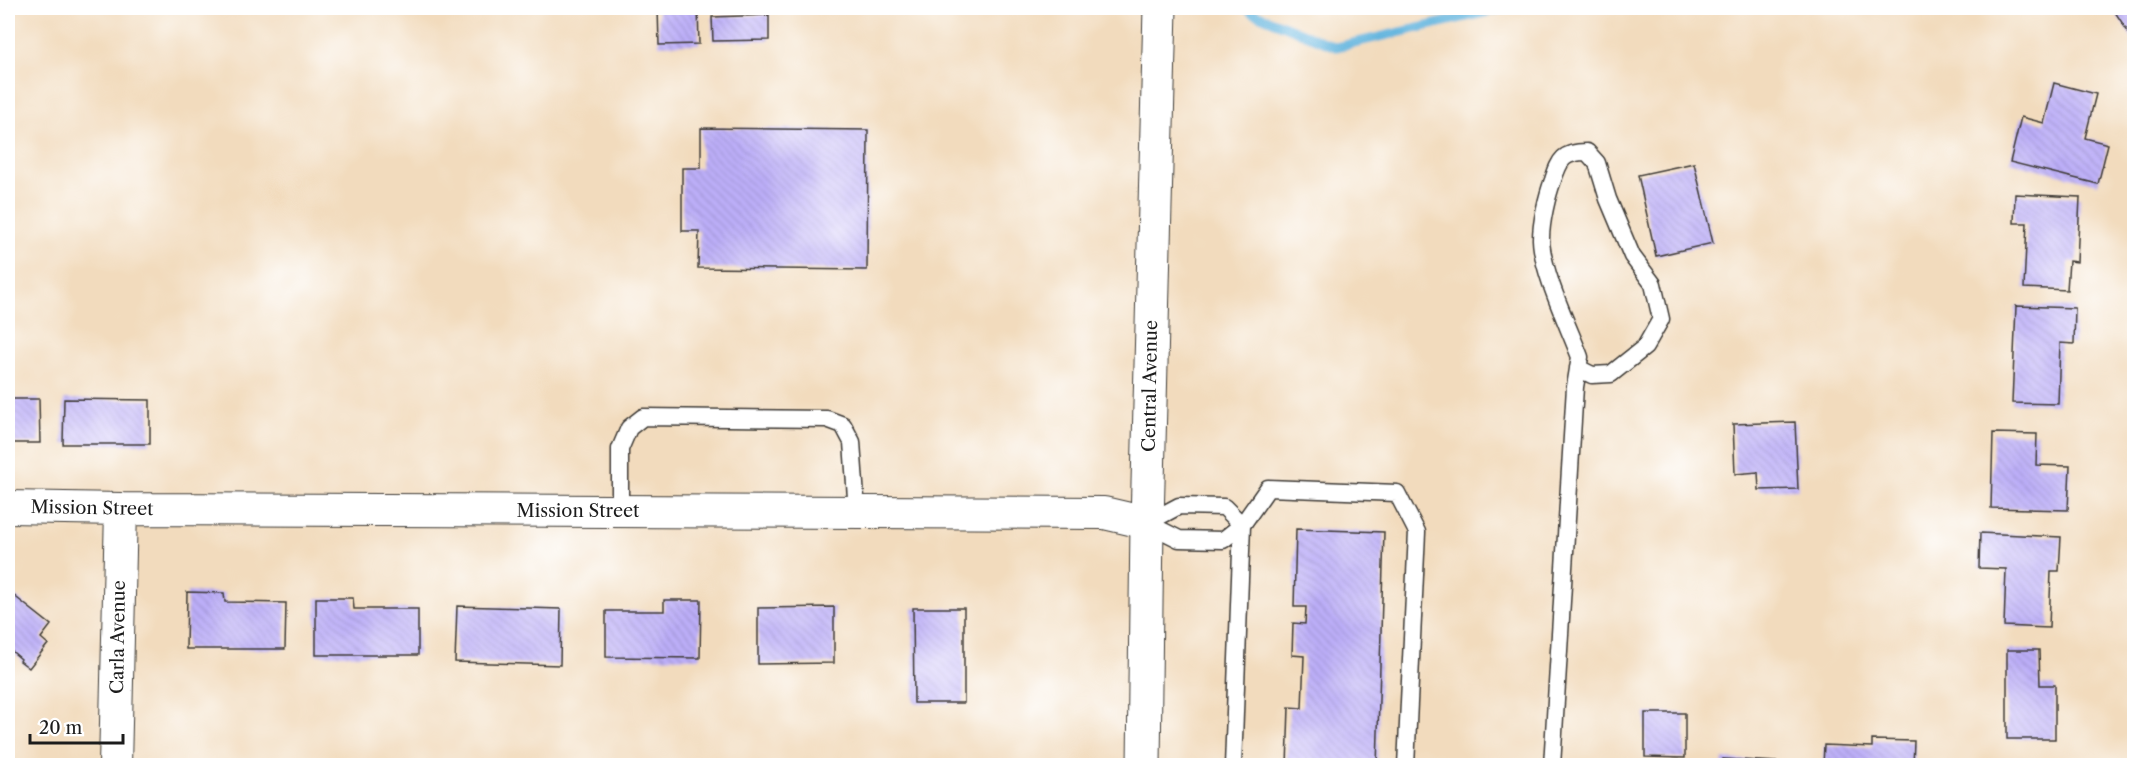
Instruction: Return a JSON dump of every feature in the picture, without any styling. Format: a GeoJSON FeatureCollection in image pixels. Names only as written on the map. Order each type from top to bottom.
{"type":"FeatureCollection","features":[{"type":"Feature","properties":{"kind":"street","name":"Central Avenue"},"geometry":{"type":"LineString","coordinates":[[1144,765],[1147,523],[1160,8]]}},
{"type":"Feature","properties":{"kind":"street","name":"Mission Street"},"geometry":{"type":"LineString","coordinates":[[8,507],[1104,513],[1147,523]]}},
{"type":"Feature","properties":{"kind":"street","name":"Carla Avenue"},"geometry":{"type":"LineString","coordinates":[[115,765],[121,509]]}},
{"type":"Feature","properties":{"kind":"lane"},"geometry":{"type":"LineString","coordinates":[[1552,765],[1578,368],[1580,357],[1548,275],[1541,239],[1549,191],[1560,160],[1573,152],[1587,152],[1597,163],[1608,199],[1632,255],[1653,284],[1661,319],[1645,347],[1611,374],[1592,375],[1578,368]]}},
{"type":"Feature","properties":{"kind":"lane"},"geometry":{"type":"LineString","coordinates":[[620,511],[620,449],[629,428],[643,417],[827,419],[843,425],[852,442],[857,512]]}},
{"type":"Feature","properties":{"kind":"lane"},"geometry":{"type":"LineString","coordinates":[[1147,523],[1179,539],[1223,540],[1242,525],[1269,488],[1397,493],[1417,532],[1406,765]]}},
{"type":"Feature","properties":{"kind":"lane"},"geometry":{"type":"LineString","coordinates":[[1147,523],[1179,506],[1224,507],[1242,525],[1233,765]]}},
{"type":"Feature","properties":{"kind":"building"},"geometry":{"type":"Polygon","coordinates":[[[658,8],[698,8],[699,44],[659,45],[658,8]]]}},
{"type":"Feature","properties":{"kind":"building"},"geometry":{"type":"Polygon","coordinates":[[[2121,8],[2134,8],[2134,41],[2115,12],[2121,8]]]}},
{"type":"Feature","properties":{"kind":"building"},"geometry":{"type":"Polygon","coordinates":[[[769,15],[769,40],[713,41],[712,17],[769,15]]]}},
{"type":"Feature","properties":{"kind":"building"},"geometry":{"type":"Polygon","coordinates":[[[2054,83],[2096,94],[2085,138],[2108,144],[2098,184],[2010,162],[2021,117],[2044,123],[2054,83]]]}},
{"type":"Feature","properties":{"kind":"building"},"geometry":{"type":"Polygon","coordinates":[[[701,128],[868,130],[867,270],[698,268],[699,231],[682,231],[682,168],[701,168],[701,128]]]}},
{"type":"Feature","properties":{"kind":"building"},"geometry":{"type":"Polygon","coordinates":[[[1694,163],[1713,243],[1656,256],[1638,175],[1694,163]]]}},
{"type":"Feature","properties":{"kind":"building"},"geometry":{"type":"Polygon","coordinates":[[[2015,194],[2080,197],[2077,262],[2069,261],[2067,290],[2024,288],[2027,223],[2014,223],[2015,194]]]}},
{"type":"Feature","properties":{"kind":"building"},"geometry":{"type":"Polygon","coordinates":[[[2016,306],[2075,308],[2074,344],[2060,343],[2058,404],[2012,403],[2016,306]]]}},
{"type":"Feature","properties":{"kind":"building"},"geometry":{"type":"Polygon","coordinates":[[[8,399],[39,399],[40,443],[8,443],[8,399]]]}},
{"type":"Feature","properties":{"kind":"building"},"geometry":{"type":"Polygon","coordinates":[[[64,399],[150,400],[150,444],[63,444],[64,399]]]}},
{"type":"Feature","properties":{"kind":"building"},"geometry":{"type":"Polygon","coordinates":[[[1795,422],[1798,489],[1759,490],[1758,472],[1735,474],[1733,424],[1795,422]]]}},
{"type":"Feature","properties":{"kind":"building"},"geometry":{"type":"Polygon","coordinates":[[[1993,433],[2037,434],[2036,465],[2070,466],[2068,510],[1991,508],[1993,433]]]}},
{"type":"Feature","properties":{"kind":"building"},"geometry":{"type":"Polygon","coordinates":[[[1296,529],[1384,532],[1377,766],[1287,766],[1289,707],[1302,708],[1304,656],[1292,655],[1293,623],[1305,624],[1306,607],[1294,607],[1296,529]]]}},
{"type":"Feature","properties":{"kind":"building"},"geometry":{"type":"Polygon","coordinates":[[[1980,533],[2061,537],[2059,571],[2051,571],[2049,628],[2004,626],[2006,569],[1979,568],[1980,533]]]}},
{"type":"Feature","properties":{"kind":"building"},"geometry":{"type":"Polygon","coordinates":[[[8,591],[51,625],[41,638],[48,644],[29,668],[8,648],[8,591]]]}},
{"type":"Feature","properties":{"kind":"building"},"geometry":{"type":"Polygon","coordinates":[[[187,592],[224,593],[225,602],[286,603],[285,649],[186,649],[187,592]]]}},
{"type":"Feature","properties":{"kind":"building"},"geometry":{"type":"Polygon","coordinates":[[[316,598],[353,598],[354,609],[418,609],[418,655],[316,655],[316,598]]]}},
{"type":"Feature","properties":{"kind":"building"},"geometry":{"type":"Polygon","coordinates":[[[664,600],[701,600],[700,658],[606,657],[606,611],[664,611],[664,600]]]}},
{"type":"Feature","properties":{"kind":"building"},"geometry":{"type":"Polygon","coordinates":[[[457,606],[561,609],[560,665],[455,662],[457,606]]]}},
{"type":"Feature","properties":{"kind":"building"},"geometry":{"type":"Polygon","coordinates":[[[834,607],[834,663],[758,664],[758,608],[834,607]]]}},
{"type":"Feature","properties":{"kind":"building"},"geometry":{"type":"Polygon","coordinates":[[[913,608],[964,608],[964,703],[914,703],[913,608]]]}},
{"type":"Feature","properties":{"kind":"building"},"geometry":{"type":"Polygon","coordinates":[[[2007,650],[2039,650],[2040,685],[2055,685],[2055,739],[2007,739],[2007,650]]]}},
{"type":"Feature","properties":{"kind":"building"},"geometry":{"type":"Polygon","coordinates":[[[1645,713],[1685,713],[1685,758],[1645,757],[1645,713]]]}},
{"type":"Feature","properties":{"kind":"building"},"geometry":{"type":"Polygon","coordinates":[[[1872,740],[1914,741],[1913,766],[1823,766],[1824,745],[1872,747],[1872,740]]]}},
{"type":"Feature","properties":{"kind":"building"},"geometry":{"type":"Polygon","coordinates":[[[1723,759],[1798,763],[1798,766],[1722,766],[1723,759]]]}},
{"type":"Feature","properties":{"kind":"waterway"},"geometry":{"type":"LineString","coordinates":[[1248,8],[1251,12],[1336,47],[1505,8]]}}]}
